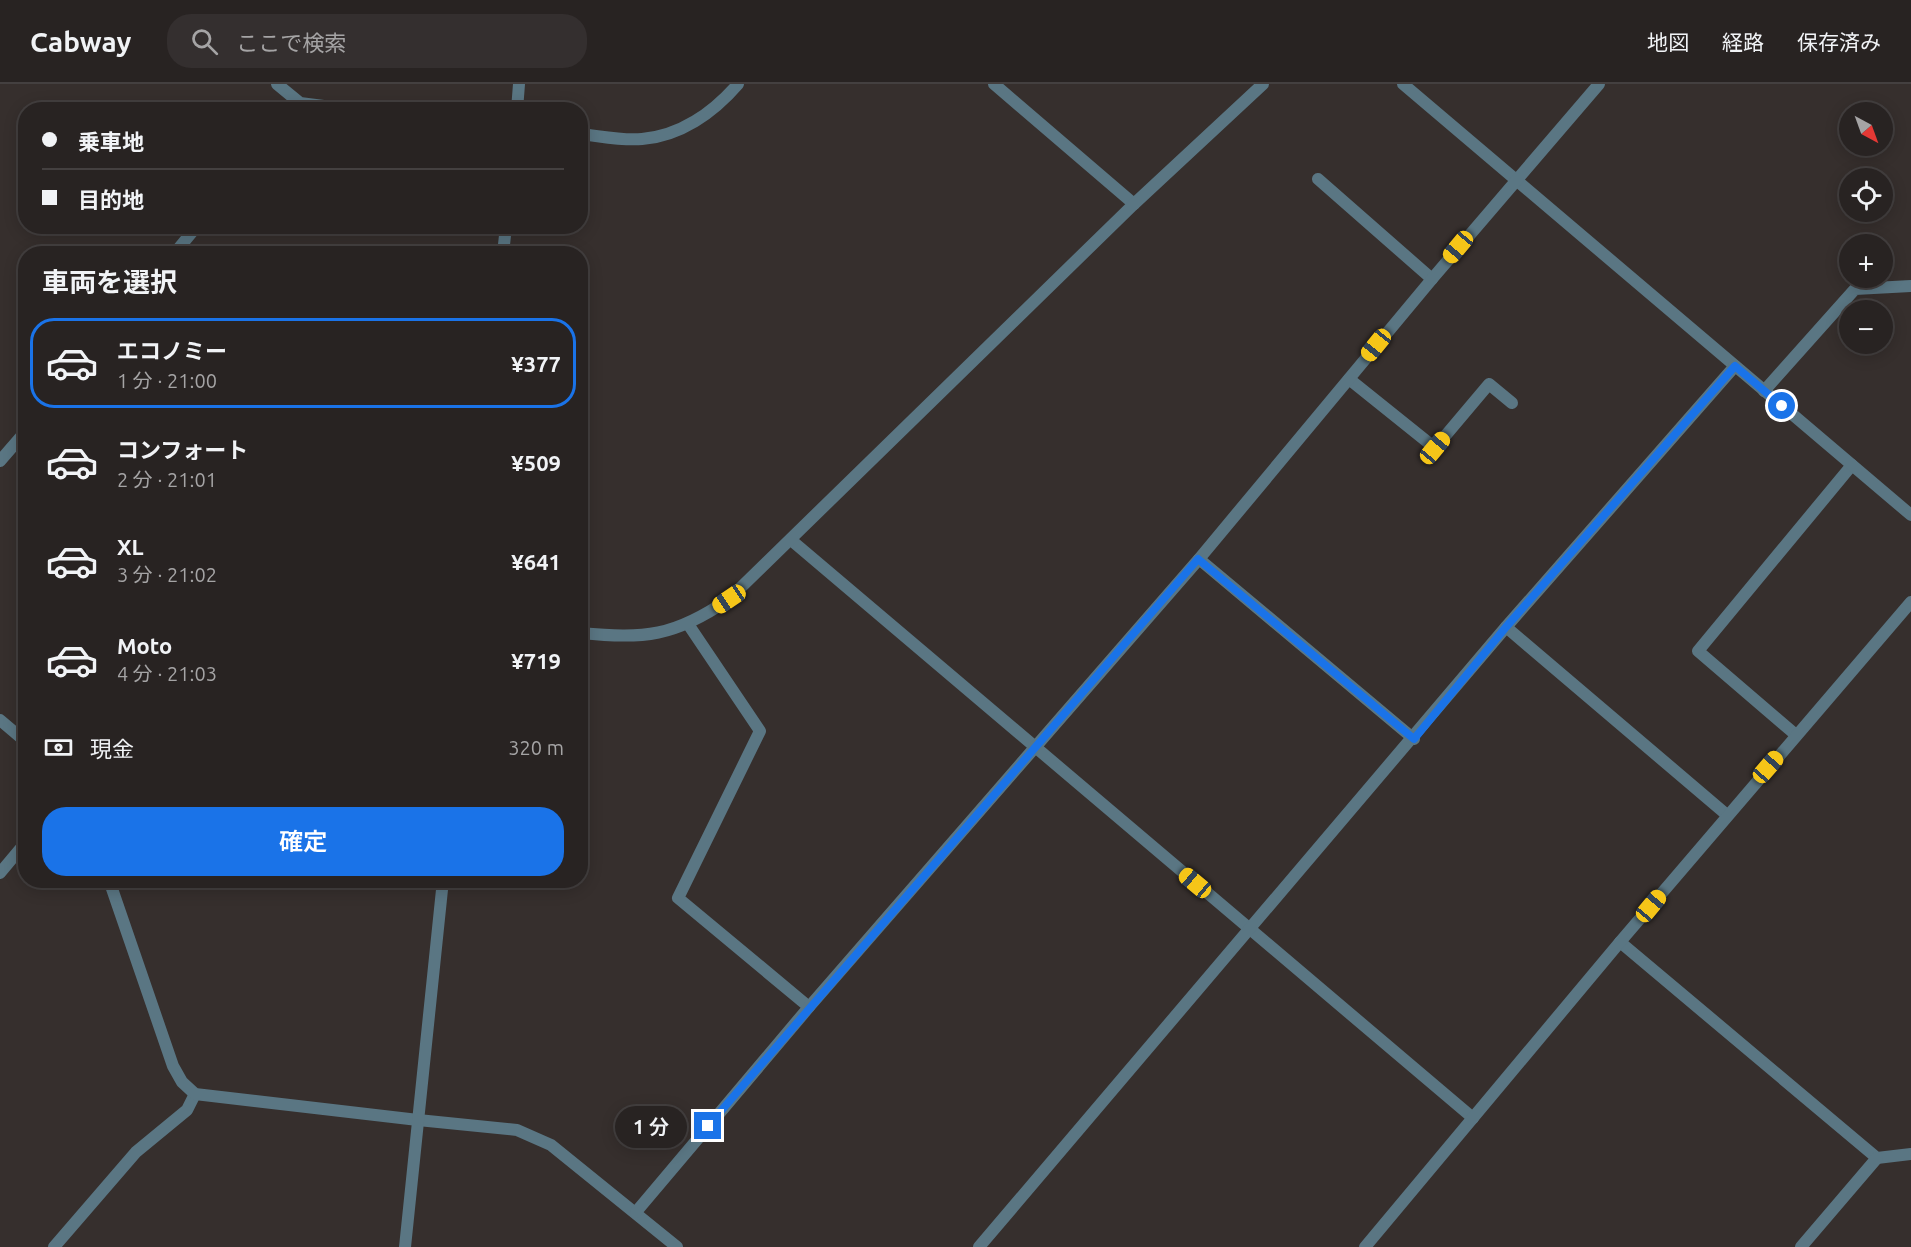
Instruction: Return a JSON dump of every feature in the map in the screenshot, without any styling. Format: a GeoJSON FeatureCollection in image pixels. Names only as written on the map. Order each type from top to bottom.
{"type":"FeatureCollection","features":[{"type":"Feature","properties":{"kind":"street"},"geometry":{"type":"LineString","coordinates":[[277,84],[293,102]]}},
{"type":"Feature","properties":{"kind":"street"},"geometry":{"type":"LineString","coordinates":[[518,102],[519,84]]}},
{"type":"Feature","properties":{"kind":"street"},"geometry":{"type":"LineString","coordinates":[[588,135],[640,140],[671,134],[703,117],[738,84]]}},
{"type":"Feature","properties":{"kind":"street"},"geometry":{"type":"LineString","coordinates":[[994,84],[1134,204]]}},
{"type":"Feature","properties":{"kind":"street"},"geometry":{"type":"LineString","coordinates":[[588,634],[618,637],[656,635],[688,624],[729,599],[1134,204],[1263,84]]}},
{"type":"Feature","properties":{"kind":"street"},"geometry":{"type":"LineString","coordinates":[[1403,84],[1514,181],[1911,515]]}},
{"type":"Feature","properties":{"kind":"street"},"geometry":{"type":"LineString","coordinates":[[636,1212],[809,1007],[1198,559],[1514,181],[1599,84]]}},
{"type":"Feature","properties":{"kind":"street"},"geometry":{"type":"LineString","coordinates":[[1318,179],[1432,279]]}},
{"type":"Feature","properties":{"kind":"street"},"geometry":{"type":"LineString","coordinates":[[180,246],[190,234]]}},
{"type":"Feature","properties":{"kind":"street"},"geometry":{"type":"LineString","coordinates":[[1764,391],[1855,289],[1911,286]]}},
{"type":"Feature","properties":{"kind":"street"},"geometry":{"type":"LineString","coordinates":[[979,1247],[1249,928],[1414,739],[1506,627],[1735,366]]}},
{"type":"Feature","properties":{"kind":"street"},"geometry":{"type":"LineString","coordinates":[[1349,379],[1435,448],[1489,384],[1512,403]]}},
{"type":"Feature","properties":{"kind":"street"},"geometry":{"type":"LineString","coordinates":[[0,462],[18,441]]}},
{"type":"Feature","properties":{"kind":"street"},"geometry":{"type":"LineString","coordinates":[[1796,735],[1698,651],[1851,465]]}},
{"type":"Feature","properties":{"kind":"street"},"geometry":{"type":"LineString","coordinates":[[791,540],[1033,748],[1473,1118]]}},
{"type":"Feature","properties":{"kind":"street"},"geometry":{"type":"LineString","coordinates":[[1198,559],[1414,739]]}},
{"type":"Feature","properties":{"kind":"street"},"geometry":{"type":"LineString","coordinates":[[1365,1247],[1727,815],[1911,602]]}},
{"type":"Feature","properties":{"kind":"street"},"geometry":{"type":"LineString","coordinates":[[688,624],[760,731],[678,898],[809,1007]]}},
{"type":"Feature","properties":{"kind":"street"},"geometry":{"type":"LineString","coordinates":[[1506,627],[1727,815]]}},
{"type":"Feature","properties":{"kind":"street"},"geometry":{"type":"LineString","coordinates":[[0,720],[18,735]]}},
{"type":"Feature","properties":{"kind":"street"},"geometry":{"type":"LineString","coordinates":[[0,873],[18,852]]}},
{"type":"Feature","properties":{"kind":"street"},"geometry":{"type":"LineString","coordinates":[[112,888],[173,1066],[182,1082],[195,1094],[517,1130],[551,1145],[677,1247]]}},
{"type":"Feature","properties":{"kind":"street"},"geometry":{"type":"LineString","coordinates":[[405,1247],[442,888]]}},
{"type":"Feature","properties":{"kind":"street"},"geometry":{"type":"LineString","coordinates":[[1620,942],[1877,1158]]}},
{"type":"Feature","properties":{"kind":"street"},"geometry":{"type":"LineString","coordinates":[[54,1247],[136,1152],[187,1110],[195,1094]]}},
{"type":"Feature","properties":{"kind":"street"},"geometry":{"type":"LineString","coordinates":[[1801,1247],[1877,1158],[1911,1154]]}},
{"type":"Feature","properties":{"kind":"route"},"geometry":{"type":"LineString","coordinates":[[708,1126],[1198,559],[1414,739],[1506,627],[1735,366],[1782,406]]}}]}
